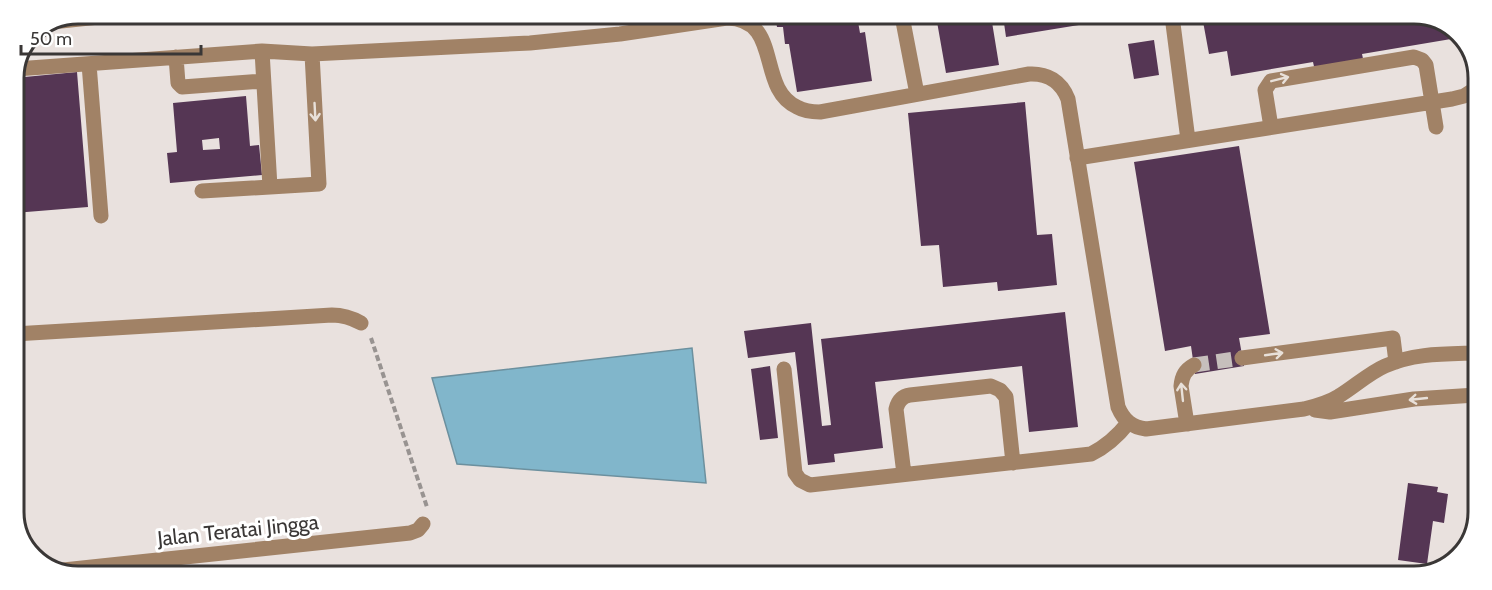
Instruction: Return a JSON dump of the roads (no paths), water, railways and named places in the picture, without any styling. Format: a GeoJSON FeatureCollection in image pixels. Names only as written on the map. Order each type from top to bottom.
{"type":"FeatureCollection","features":[{"type":"Feature","properties":{"kind":"street"},"geometry":{"type":"LineString","coordinates":[[25,68],[262,51],[312,54],[531,43],[621,34],[687,24]]}},
{"type":"Feature","properties":{"kind":"street"},"geometry":{"type":"LineString","coordinates":[[750,24],[759,33],[777,88],[796,107],[808,111],[820,112],[1029,74],[1047,75],[1055,80],[1068,99],[1118,407],[1128,423],[1137,428],[1146,429],[1304,409],[1340,396],[1383,367],[1396,362],[1438,354],[1468,354]]}},
{"type":"Feature","properties":{"kind":"street"},"geometry":{"type":"LineString","coordinates":[[904,24],[917,94]]}},
{"type":"Feature","properties":{"kind":"street"},"geometry":{"type":"LineString","coordinates":[[1173,24],[1188,140]]}},
{"type":"Feature","properties":{"kind":"street"},"geometry":{"type":"LineString","coordinates":[[262,51],[270,187]]}},
{"type":"Feature","properties":{"kind":"street"},"geometry":{"type":"LineString","coordinates":[[202,191],[319,184],[312,54]]}},
{"type":"Feature","properties":{"kind":"street"},"geometry":{"type":"LineString","coordinates":[[176,57],[178,83],[182,87],[263,81]]}},
{"type":"Feature","properties":{"kind":"street"},"geometry":{"type":"LineString","coordinates":[[1271,127],[1265,90],[1271,81],[1414,57],[1422,60],[1426,65],[1436,127]]}},
{"type":"Feature","properties":{"kind":"street"},"geometry":{"type":"LineString","coordinates":[[89,63],[101,216]]}},
{"type":"Feature","properties":{"kind":"street"},"geometry":{"type":"LineString","coordinates":[[1077,158],[1433,102],[1468,93]]}},
{"type":"Feature","properties":{"kind":"street"},"geometry":{"type":"LineString","coordinates":[[24,332],[332,315],[361,322]]}},
{"type":"Feature","properties":{"kind":"street"},"geometry":{"type":"LineString","coordinates":[[1242,358],[1393,338],[1396,362]]}},
{"type":"Feature","properties":{"kind":"street"},"geometry":{"type":"LineString","coordinates":[[1186,424],[1181,386],[1188,369],[1194,365]]}},
{"type":"Feature","properties":{"kind":"street"},"geometry":{"type":"LineString","coordinates":[[784,369],[795,473],[800,480],[810,485],[1091,454],[1112,441],[1128,423]]}},
{"type":"Feature","properties":{"kind":"street"},"geometry":{"type":"LineString","coordinates":[[904,474],[896,409],[901,399],[910,395],[990,386],[1000,390],[1006,397],[1013,462]]}},
{"type":"Feature","properties":{"kind":"street"},"geometry":{"type":"LineString","coordinates":[[1304,409],[1329,412],[1414,399],[1468,396]]}},
{"type":"Feature","properties":{"kind":"street","name":"Jalan Teratai Jingga"},"geometry":{"type":"LineString","coordinates":[[101,566],[410,533],[418,530],[423,524]]}},
{"type":"Feature","properties":{"kind":"water"},"geometry":{"type":"Polygon","coordinates":[[[692,348],[706,483],[457,464],[432,378],[692,348]]]}},
{"type":"Feature","properties":{"kind":"tunnel"},"geometry":{"type":"LineString","coordinates":[[1194,365],[1242,358]]}}]}
